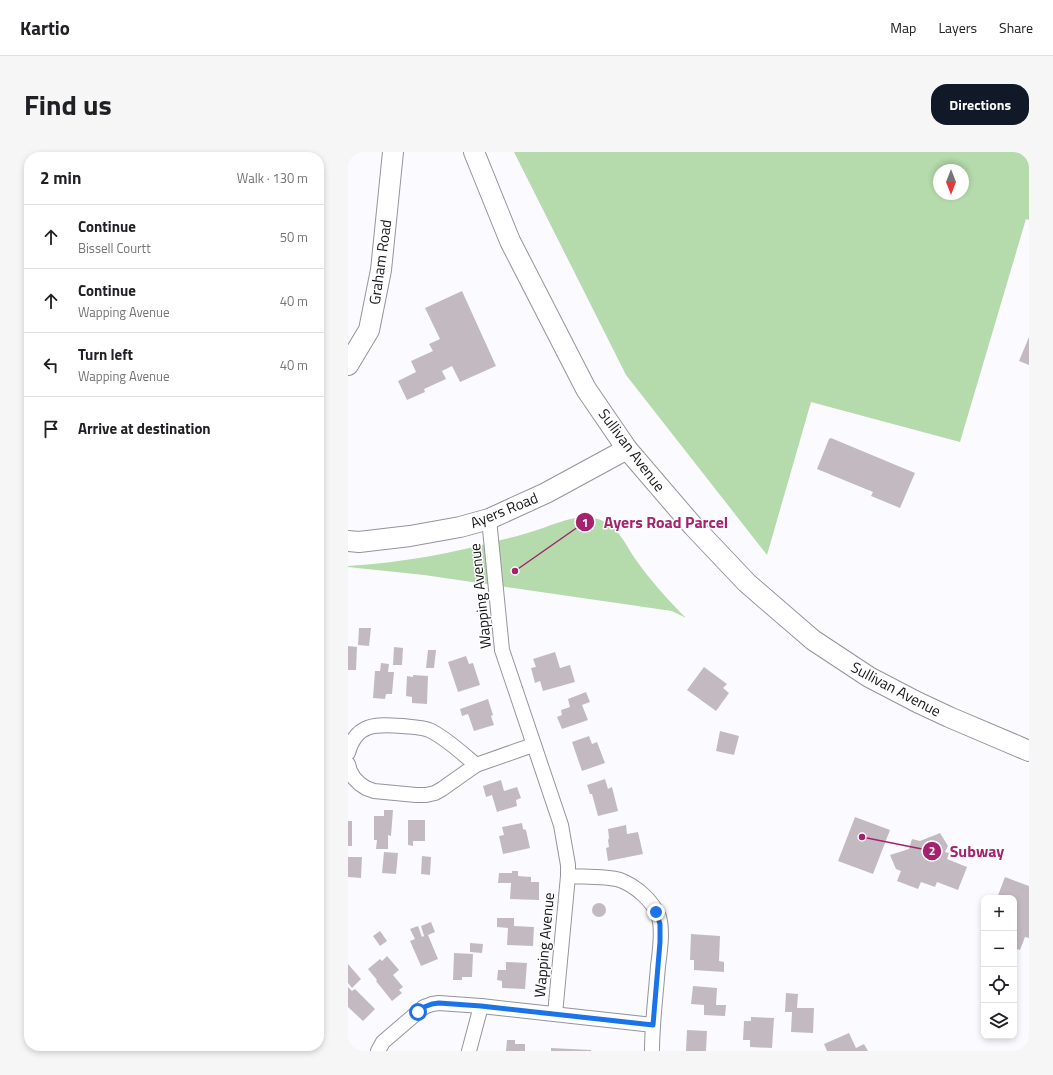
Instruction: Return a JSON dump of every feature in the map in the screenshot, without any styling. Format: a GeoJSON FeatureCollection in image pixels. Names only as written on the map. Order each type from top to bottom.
{"type":"FeatureCollection","features":[{"type":"Feature","properties":{"kind":"main road","name":"Graham Road"},"geometry":{"type":"LineString","coordinates":[[348,365],[369,330],[381,270],[393,152]]}},
{"type":"Feature","properties":{"kind":"main road","name":"Sullivan Avenue"},"geometry":{"type":"LineString","coordinates":[[474,152],[510,241],[586,389],[627,449],[692,526],[746,583],[813,640],[869,677],[890,688],[949,717],[1029,751]]}},
{"type":"Feature","properties":{"kind":"main road","name":"Ayers Road"},"geometry":{"type":"LineString","coordinates":[[348,542],[410,536],[460,527],[490,519],[546,493],[627,449]]}},
{"type":"Feature","properties":{"kind":"street","name":"Wapping Avenue"},"geometry":{"type":"LineString","coordinates":[[490,519],[502,650],[561,825],[568,865],[555,1014],[653,1025],[660,942],[660,924],[656,912],[639,891],[620,880],[568,876]]}},
{"type":"Feature","properties":{"kind":"street"},"geometry":{"type":"LineString","coordinates":[[348,753],[354,738],[360,732],[376,725],[421,728],[442,737],[476,765]]}},
{"type":"Feature","properties":{"kind":"street"},"geometry":{"type":"LineString","coordinates":[[348,764],[354,778],[366,788],[374,791],[426,795],[435,793],[442,789],[476,765],[533,745]]}},
{"type":"Feature","properties":{"kind":"street"},"geometry":{"type":"LineString","coordinates":[[378,1051],[383,1042],[424,1007],[432,1004],[439,1003],[481,1006],[555,1014]]}},
{"type":"Feature","properties":{"kind":"street"},"geometry":{"type":"LineString","coordinates":[[469,1051],[481,1006]]}},
{"type":"Feature","properties":{"kind":"street"},"geometry":{"type":"LineString","coordinates":[[652,1051],[653,1025]]}},
{"type":"Feature","properties":{"kind":"green space"},"geometry":{"type":"Polygon","coordinates":[[[514,152],[1029,152],[1029,220],[1026,219],[960,442],[811,402],[767,555],[626,375],[514,152]]]}},
{"type":"Feature","properties":{"kind":"green space"},"geometry":{"type":"Polygon","coordinates":[[[581,517],[600,520],[607,523],[614,529],[648,575],[686,618],[672,611],[424,575],[348,567],[407,560],[446,553],[518,536],[566,520],[581,517]]]}},
{"type":"Feature","properties":{"kind":"building"},"geometry":{"type":"Polygon","coordinates":[[[462,291],[496,366],[460,382],[452,366],[442,371],[446,379],[424,389],[425,392],[407,400],[398,381],[416,372],[411,361],[433,351],[429,344],[440,339],[425,308],[462,291]]]}},
{"type":"Feature","properties":{"kind":"building"},"geometry":{"type":"Polygon","coordinates":[[[1029,337],[1029,365],[1019,361],[1029,337]]]}},
{"type":"Feature","properties":{"kind":"building"},"geometry":{"type":"Polygon","coordinates":[[[831,438],[915,473],[900,508],[871,496],[873,492],[817,469],[829,439],[831,438]]]}},
{"type":"Feature","properties":{"kind":"building"},"geometry":{"type":"Polygon","coordinates":[[[359,628],[371,628],[369,646],[358,645],[359,628]]]}},
{"type":"Feature","properties":{"kind":"building"},"geometry":{"type":"Polygon","coordinates":[[[348,646],[357,647],[356,670],[348,670],[348,646]]]}},
{"type":"Feature","properties":{"kind":"building"},"geometry":{"type":"Polygon","coordinates":[[[394,647],[403,648],[402,665],[393,665],[394,647]]]}},
{"type":"Feature","properties":{"kind":"building"},"geometry":{"type":"Polygon","coordinates":[[[428,650],[436,650],[434,668],[426,668],[428,650]]]}},
{"type":"Feature","properties":{"kind":"building"},"geometry":{"type":"Polygon","coordinates":[[[555,652],[560,668],[570,665],[575,682],[543,691],[540,681],[535,683],[531,668],[536,667],[533,659],[555,652]]]}},
{"type":"Feature","properties":{"kind":"building"},"geometry":{"type":"Polygon","coordinates":[[[466,656],[469,664],[473,663],[480,685],[458,692],[448,662],[466,656]]]}},
{"type":"Feature","properties":{"kind":"building"},"geometry":{"type":"Polygon","coordinates":[[[381,663],[389,664],[388,672],[394,672],[392,694],[386,694],[385,699],[373,698],[375,671],[380,671],[381,663]]]}},
{"type":"Feature","properties":{"kind":"building"},"geometry":{"type":"Polygon","coordinates":[[[704,667],[727,684],[723,688],[729,693],[716,711],[687,690],[704,667]]]}},
{"type":"Feature","properties":{"kind":"building"},"geometry":{"type":"Polygon","coordinates":[[[413,675],[428,676],[427,704],[412,703],[412,697],[406,696],[407,676],[413,677],[413,675]]]}},
{"type":"Feature","properties":{"kind":"building"},"geometry":{"type":"Polygon","coordinates":[[[586,692],[590,702],[582,705],[588,720],[562,729],[557,717],[562,715],[561,710],[570,707],[568,699],[586,692]]]}},
{"type":"Feature","properties":{"kind":"building"},"geometry":{"type":"Polygon","coordinates":[[[488,699],[493,715],[491,716],[494,725],[474,731],[468,714],[462,716],[460,709],[488,699]]]}},
{"type":"Feature","properties":{"kind":"building"},"geometry":{"type":"Polygon","coordinates":[[[720,731],[739,736],[734,755],[716,751],[720,731]]]}},
{"type":"Feature","properties":{"kind":"building"},"geometry":{"type":"Polygon","coordinates":[[[589,736],[592,744],[597,742],[605,763],[582,771],[572,742],[589,736]]]}},
{"type":"Feature","properties":{"kind":"building"},"geometry":{"type":"Polygon","coordinates":[[[605,779],[608,789],[612,787],[618,811],[598,816],[592,794],[590,794],[587,785],[605,779]]]}},
{"type":"Feature","properties":{"kind":"building"},"geometry":{"type":"Polygon","coordinates":[[[501,780],[504,791],[517,787],[521,798],[516,800],[517,806],[497,812],[492,795],[486,797],[483,786],[501,780]]]}},
{"type":"Feature","properties":{"kind":"building"},"geometry":{"type":"Polygon","coordinates":[[[384,810],[393,810],[391,836],[388,835],[388,849],[376,849],[377,840],[374,840],[374,816],[384,816],[384,810]]]}},
{"type":"Feature","properties":{"kind":"building"},"geometry":{"type":"Polygon","coordinates":[[[855,817],[890,830],[873,874],[838,861],[855,817]]]}},
{"type":"Feature","properties":{"kind":"building"},"geometry":{"type":"Polygon","coordinates":[[[408,820],[425,820],[425,841],[413,841],[413,846],[408,845],[408,820]]]}},
{"type":"Feature","properties":{"kind":"building"},"geometry":{"type":"Polygon","coordinates":[[[348,821],[352,821],[352,846],[348,846],[348,821]]]}},
{"type":"Feature","properties":{"kind":"building"},"geometry":{"type":"Polygon","coordinates":[[[522,823],[523,829],[526,830],[530,848],[503,854],[499,836],[504,835],[502,827],[522,823]]]}},
{"type":"Feature","properties":{"kind":"building"},"geometry":{"type":"Polygon","coordinates":[[[626,825],[627,834],[638,832],[643,854],[608,861],[606,848],[609,847],[608,829],[626,825]]]}},
{"type":"Feature","properties":{"kind":"building"},"geometry":{"type":"Polygon","coordinates":[[[940,833],[948,846],[945,852],[949,853],[947,859],[967,867],[958,890],[937,882],[935,887],[921,882],[918,889],[897,881],[901,871],[896,869],[890,855],[909,849],[912,839],[920,841],[940,833]]]}},
{"type":"Feature","properties":{"kind":"building"},"geometry":{"type":"Polygon","coordinates":[[[384,852],[398,853],[396,874],[382,873],[384,852]]]}},
{"type":"Feature","properties":{"kind":"building"},"geometry":{"type":"Polygon","coordinates":[[[422,856],[431,857],[430,875],[421,874],[422,856]]]}},
{"type":"Feature","properties":{"kind":"building"},"geometry":{"type":"Polygon","coordinates":[[[348,857],[362,857],[361,878],[348,877],[348,857]]]}},
{"type":"Feature","properties":{"kind":"building"},"geometry":{"type":"Polygon","coordinates":[[[512,871],[518,871],[518,876],[531,877],[531,882],[539,882],[539,900],[510,899],[511,883],[498,883],[499,873],[512,873],[512,871]]]}},
{"type":"Feature","properties":{"kind":"building"},"geometry":{"type":"Polygon","coordinates":[[[1005,877],[1029,886],[1029,938],[1025,937],[1020,950],[1017,949],[1017,895],[998,895],[1005,877]]]}},
{"type":"Feature","properties":{"kind":"building"},"geometry":{"type":"Polygon","coordinates":[[[596,903],[602,903],[606,907],[606,913],[602,917],[596,917],[592,913],[592,907],[596,903]]]}},
{"type":"Feature","properties":{"kind":"building"},"geometry":{"type":"Polygon","coordinates":[[[497,918],[514,918],[514,926],[534,927],[533,946],[507,945],[508,928],[497,927],[497,918]]]}},
{"type":"Feature","properties":{"kind":"building"},"geometry":{"type":"Polygon","coordinates":[[[431,922],[435,932],[428,935],[438,959],[421,966],[410,941],[415,939],[410,929],[418,926],[422,937],[424,936],[421,926],[431,922]]]}},
{"type":"Feature","properties":{"kind":"building"},"geometry":{"type":"Polygon","coordinates":[[[380,931],[387,941],[380,946],[373,936],[380,931]]]}},
{"type":"Feature","properties":{"kind":"building"},"geometry":{"type":"Polygon","coordinates":[[[691,934],[720,936],[719,961],[724,962],[724,972],[694,970],[694,960],[690,960],[691,934]]]}},
{"type":"Feature","properties":{"kind":"building"},"geometry":{"type":"Polygon","coordinates":[[[470,943],[483,944],[482,953],[470,952],[470,943]]]}},
{"type":"Feature","properties":{"kind":"building"},"geometry":{"type":"Polygon","coordinates":[[[454,953],[473,954],[472,977],[462,977],[462,980],[453,980],[454,953]]]}},
{"type":"Feature","properties":{"kind":"building"},"geometry":{"type":"Polygon","coordinates":[[[387,956],[399,970],[393,975],[403,987],[399,990],[402,993],[392,1001],[368,969],[380,959],[382,961],[387,956]]]}},
{"type":"Feature","properties":{"kind":"building"},"geometry":{"type":"Polygon","coordinates":[[[506,962],[527,963],[525,989],[502,988],[502,981],[497,980],[498,970],[506,970],[506,962]]]}},
{"type":"Feature","properties":{"kind":"building"},"geometry":{"type":"Polygon","coordinates":[[[348,964],[361,979],[352,988],[348,983],[348,964]]]}},
{"type":"Feature","properties":{"kind":"building"},"geometry":{"type":"Polygon","coordinates":[[[693,986],[717,988],[716,1005],[726,1005],[725,1016],[704,1015],[704,1005],[691,1004],[693,986]]]}},
{"type":"Feature","properties":{"kind":"building"},"geometry":{"type":"Polygon","coordinates":[[[348,987],[352,991],[355,989],[375,1009],[363,1021],[348,1007],[348,987]]]}},
{"type":"Feature","properties":{"kind":"building"},"geometry":{"type":"Polygon","coordinates":[[[786,993],[798,994],[797,1008],[814,1008],[813,1033],[791,1032],[792,1012],[785,1012],[786,993]]]}},
{"type":"Feature","properties":{"kind":"building"},"geometry":{"type":"Polygon","coordinates":[[[751,1017],[774,1018],[772,1048],[750,1047],[750,1040],[743,1040],[744,1021],[751,1021],[751,1017]]]}},
{"type":"Feature","properties":{"kind":"building"},"geometry":{"type":"Polygon","coordinates":[[[687,1030],[707,1031],[706,1051],[686,1051],[687,1030]]]}},
{"type":"Feature","properties":{"kind":"building"},"geometry":{"type":"Polygon","coordinates":[[[849,1033],[856,1048],[864,1044],[868,1051],[827,1051],[824,1044],[849,1033]]]}},
{"type":"Feature","properties":{"kind":"building"},"geometry":{"type":"Polygon","coordinates":[[[507,1040],[515,1040],[515,1044],[525,1044],[525,1051],[506,1051],[507,1040]]]}},
{"type":"Feature","properties":{"kind":"building"},"geometry":{"type":"Polygon","coordinates":[[[551,1048],[591,1050],[591,1051],[551,1051],[551,1048]]]}},
{"type":"Feature","properties":{"kind":"place","name":"Ayers Road Parcel"},"geometry":{"type":"Point","coordinates":[515,571]}},
{"type":"Feature","properties":{"kind":"place","name":"Subway"},"geometry":{"type":"Point","coordinates":[862,837]}},
{"type":"Feature","properties":{"kind":"route"},"geometry":{"type":"LineString","coordinates":[[418,1012],[424,1007],[439,1003],[481,1006],[653,1025],[660,942],[660,924],[656,912]]}}]}
